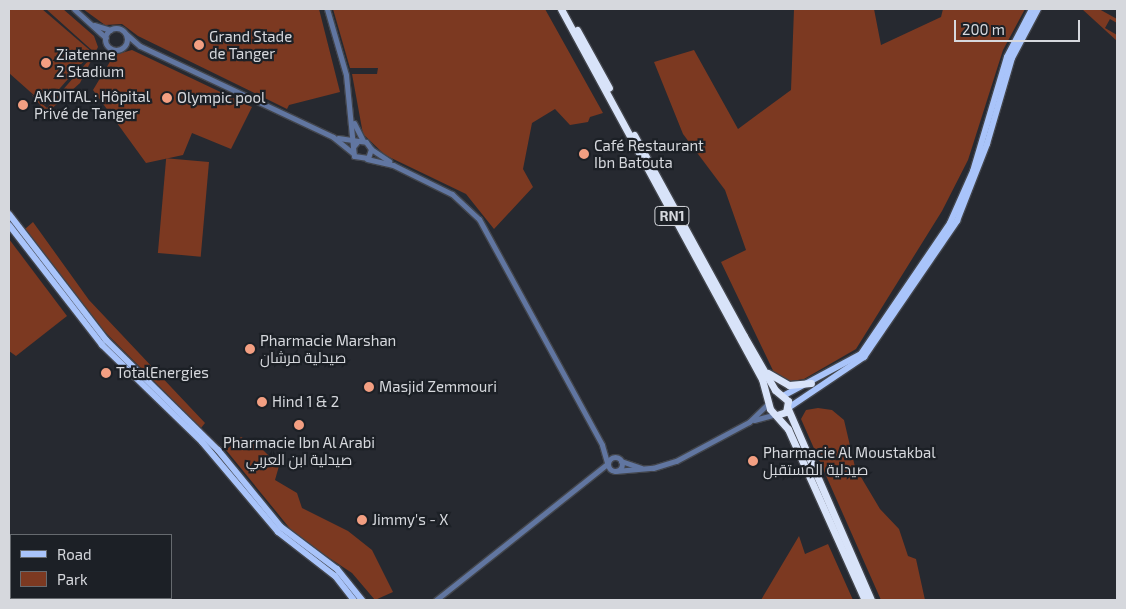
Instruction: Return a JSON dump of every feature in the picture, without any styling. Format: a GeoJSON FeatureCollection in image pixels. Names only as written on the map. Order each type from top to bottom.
{"type":"FeatureCollection","features":[{"type":"Feature","properties":{"kind":"highway","name":"RN1"},"geometry":{"type":"LineString","coordinates":[[561,9],[776,414],[788,429],[865,600]]}},
{"type":"Feature","properties":{"kind":"highway","name":"RN1"},"geometry":{"type":"LineString","coordinates":[[566,9],[764,369],[782,396],[871,600]]}},
{"type":"Feature","properties":{"kind":"highway"},"geometry":{"type":"LineString","coordinates":[[764,369],[789,385],[811,383]]}},
{"type":"Feature","properties":{"kind":"highway"},"geometry":{"type":"LineString","coordinates":[[770,402],[782,396]]}},
{"type":"Feature","properties":{"kind":"highway"},"geometry":{"type":"LineString","coordinates":[[776,414],[788,408]]}},
{"type":"Feature","properties":{"kind":"main road"},"geometry":{"type":"LineString","coordinates":[[782,396],[811,383],[861,354],[955,215],[982,143],[1005,62],[1032,9]]}},
{"type":"Feature","properties":{"kind":"main road"},"geometry":{"type":"LineString","coordinates":[[788,408],[864,357],[957,222],[987,144],[1012,58],[1038,9]]}},
{"type":"Feature","properties":{"kind":"main road"},"geometry":{"type":"LineString","coordinates":[[9,214],[106,340],[218,450],[281,527],[337,569],[362,600]]}},
{"type":"Feature","properties":{"kind":"main road"},"geometry":{"type":"LineString","coordinates":[[9,225],[97,340],[202,442],[278,532],[335,576],[354,600]]}},
{"type":"Feature","properties":{"kind":"street"},"geometry":{"type":"LineString","coordinates":[[74,9],[106,38],[112,49],[140,46]]}},
{"type":"Feature","properties":{"kind":"street"},"geometry":{"type":"LineString","coordinates":[[327,9],[346,75],[359,160],[367,159],[393,165]]}},
{"type":"Feature","properties":{"kind":"street"},"geometry":{"type":"LineString","coordinates":[[92,24],[110,30],[118,28],[140,46],[333,137],[371,149],[393,165],[452,194],[479,219],[602,445],[607,463],[614,471]]}},
{"type":"Feature","properties":{"kind":"street"},"geometry":{"type":"LineString","coordinates":[[106,38],[110,30]]}},
{"type":"Feature","properties":{"kind":"street"},"geometry":{"type":"LineString","coordinates":[[123,47],[126,34]]}},
{"type":"Feature","properties":{"kind":"street"},"geometry":{"type":"LineString","coordinates":[[351,115],[356,145]]}},
{"type":"Feature","properties":{"kind":"street"},"geometry":{"type":"LineString","coordinates":[[333,137],[356,145]]}},
{"type":"Feature","properties":{"kind":"street"},"geometry":{"type":"LineString","coordinates":[[367,159],[371,149]]}},
{"type":"Feature","properties":{"kind":"street"},"geometry":{"type":"LineString","coordinates":[[749,422],[770,402]]}},
{"type":"Feature","properties":{"kind":"street"},"geometry":{"type":"LineString","coordinates":[[591,476],[614,471],[644,469],[676,461],[749,422],[776,414]]}},
{"type":"Feature","properties":{"kind":"street"},"geometry":{"type":"LineString","coordinates":[[602,445],[621,461],[644,469]]}},
{"type":"Feature","properties":{"kind":"street"},"geometry":{"type":"LineString","coordinates":[[436,600],[616,456]]}},
{"type":"Feature","properties":{"kind":"street"},"geometry":{"type":"LineString","coordinates":[[614,471],[621,468],[621,461]]}},
{"type":"Feature","properties":{"kind":"green space","name":"Ziatenne 2 Stadium"},"geometry":{"type":"Polygon","coordinates":[[[10,9],[42,9],[92,52],[45,105],[9,73],[10,9]]]}},
{"type":"Feature","properties":{"kind":"green space"},"geometry":{"type":"Polygon","coordinates":[[[46,9],[63,9],[94,36],[98,47],[95,53],[46,9]]]}},
{"type":"Feature","properties":{"kind":"green space"},"geometry":{"type":"Polygon","coordinates":[[[83,9],[319,9],[340,92],[289,105],[287,109],[138,36],[122,24],[105,25],[83,9]]]}},
{"type":"Feature","properties":{"kind":"green space"},"geometry":{"type":"Polygon","coordinates":[[[333,9],[545,9],[603,113],[590,117],[588,122],[570,125],[555,109],[532,123],[523,169],[533,187],[494,229],[466,194],[385,155],[363,134],[352,74],[377,74],[378,68],[350,68],[333,9]]]}},
{"type":"Feature","properties":{"kind":"green space"},"geometry":{"type":"Polygon","coordinates":[[[794,9],[874,9],[881,45],[941,17],[943,9],[1025,9],[1003,50],[968,160],[942,211],[856,349],[804,379],[779,383],[721,262],[746,250],[725,190],[683,134],[654,62],[694,50],[738,129],[791,90],[794,9]]]}},
{"type":"Feature","properties":{"kind":"green space"},"geometry":{"type":"Polygon","coordinates":[[[1082,9],[1099,9],[1117,19],[1117,23],[1110,19],[1105,28],[1117,35],[1117,41],[1082,9]]]}},
{"type":"Feature","properties":{"kind":"green space","name":"Olympic pool"},"geometry":{"type":"Polygon","coordinates":[[[132,50],[252,107],[231,149],[192,133],[183,155],[146,163],[93,90],[114,55],[132,50]]]}},
{"type":"Feature","properties":{"kind":"green space"},"geometry":{"type":"Polygon","coordinates":[[[95,53],[80,83],[47,113],[31,94],[47,108],[95,53]]]}},
{"type":"Feature","properties":{"kind":"green space"},"geometry":{"type":"Polygon","coordinates":[[[166,158],[209,162],[201,257],[158,253],[166,158]]]}},
{"type":"Feature","properties":{"kind":"green space"},"geometry":{"type":"Polygon","coordinates":[[[33,222],[89,300],[205,423],[201,428],[88,315],[25,229],[33,222]]]}},
{"type":"Feature","properties":{"kind":"green space"},"geometry":{"type":"Polygon","coordinates":[[[9,239],[67,316],[16,356],[9,351],[9,239]]]}},
{"type":"Feature","properties":{"kind":"green space"},"geometry":{"type":"Polygon","coordinates":[[[818,408],[832,410],[844,420],[855,467],[880,509],[899,529],[908,556],[916,559],[925,600],[881,600],[801,419],[806,410],[818,408]]]}},
{"type":"Feature","properties":{"kind":"green space"},"geometry":{"type":"Polygon","coordinates":[[[241,437],[261,448],[279,466],[275,480],[297,493],[302,508],[348,531],[372,550],[393,592],[375,600],[352,573],[296,536],[226,450],[241,437]]]}},
{"type":"Feature","properties":{"kind":"green space"},"geometry":{"type":"Polygon","coordinates":[[[799,536],[805,554],[828,544],[853,600],[761,600],[799,536]]]}},
{"type":"Feature","properties":{"kind":"place","name":"Grand Stade de Tanger"},"geometry":{"type":"Point","coordinates":[199,45]}},
{"type":"Feature","properties":{"kind":"place","name":"Ziatenne 2 Stadium"},"geometry":{"type":"Point","coordinates":[46,63]}},
{"type":"Feature","properties":{"kind":"place","name":"Olympic pool"},"geometry":{"type":"Point","coordinates":[167,98]}},
{"type":"Feature","properties":{"kind":"place","name":"AKDITAL : Hôpital Privé de Tanger"},"geometry":{"type":"Point","coordinates":[23,105]}},
{"type":"Feature","properties":{"kind":"place","name":"Café Restaurant Ibn Batouta"},"geometry":{"type":"Point","coordinates":[584,154]}},
{"type":"Feature","properties":{"kind":"place","name":"Pharmacie Marshan صيدلية مرشان"},"geometry":{"type":"Point","coordinates":[250,349]}},
{"type":"Feature","properties":{"kind":"place","name":"TotalEnergies"},"geometry":{"type":"Point","coordinates":[106,373]}},
{"type":"Feature","properties":{"kind":"place","name":"Masjid Zemmouri"},"geometry":{"type":"Point","coordinates":[369,387]}},
{"type":"Feature","properties":{"kind":"place","name":"Hind 1 & 2"},"geometry":{"type":"Point","coordinates":[262,402]}},
{"type":"Feature","properties":{"kind":"place","name":"Pharmacie Ibn Al Arabi صيدلية ابن العربي"},"geometry":{"type":"Point","coordinates":[299,425]}},
{"type":"Feature","properties":{"kind":"place","name":"Pharmacie Al Moustakbal صيدلية المستقبل"},"geometry":{"type":"Point","coordinates":[753,461]}},
{"type":"Feature","properties":{"kind":"place","name":"Jimmy's - X"},"geometry":{"type":"Point","coordinates":[362,520]}}]}
